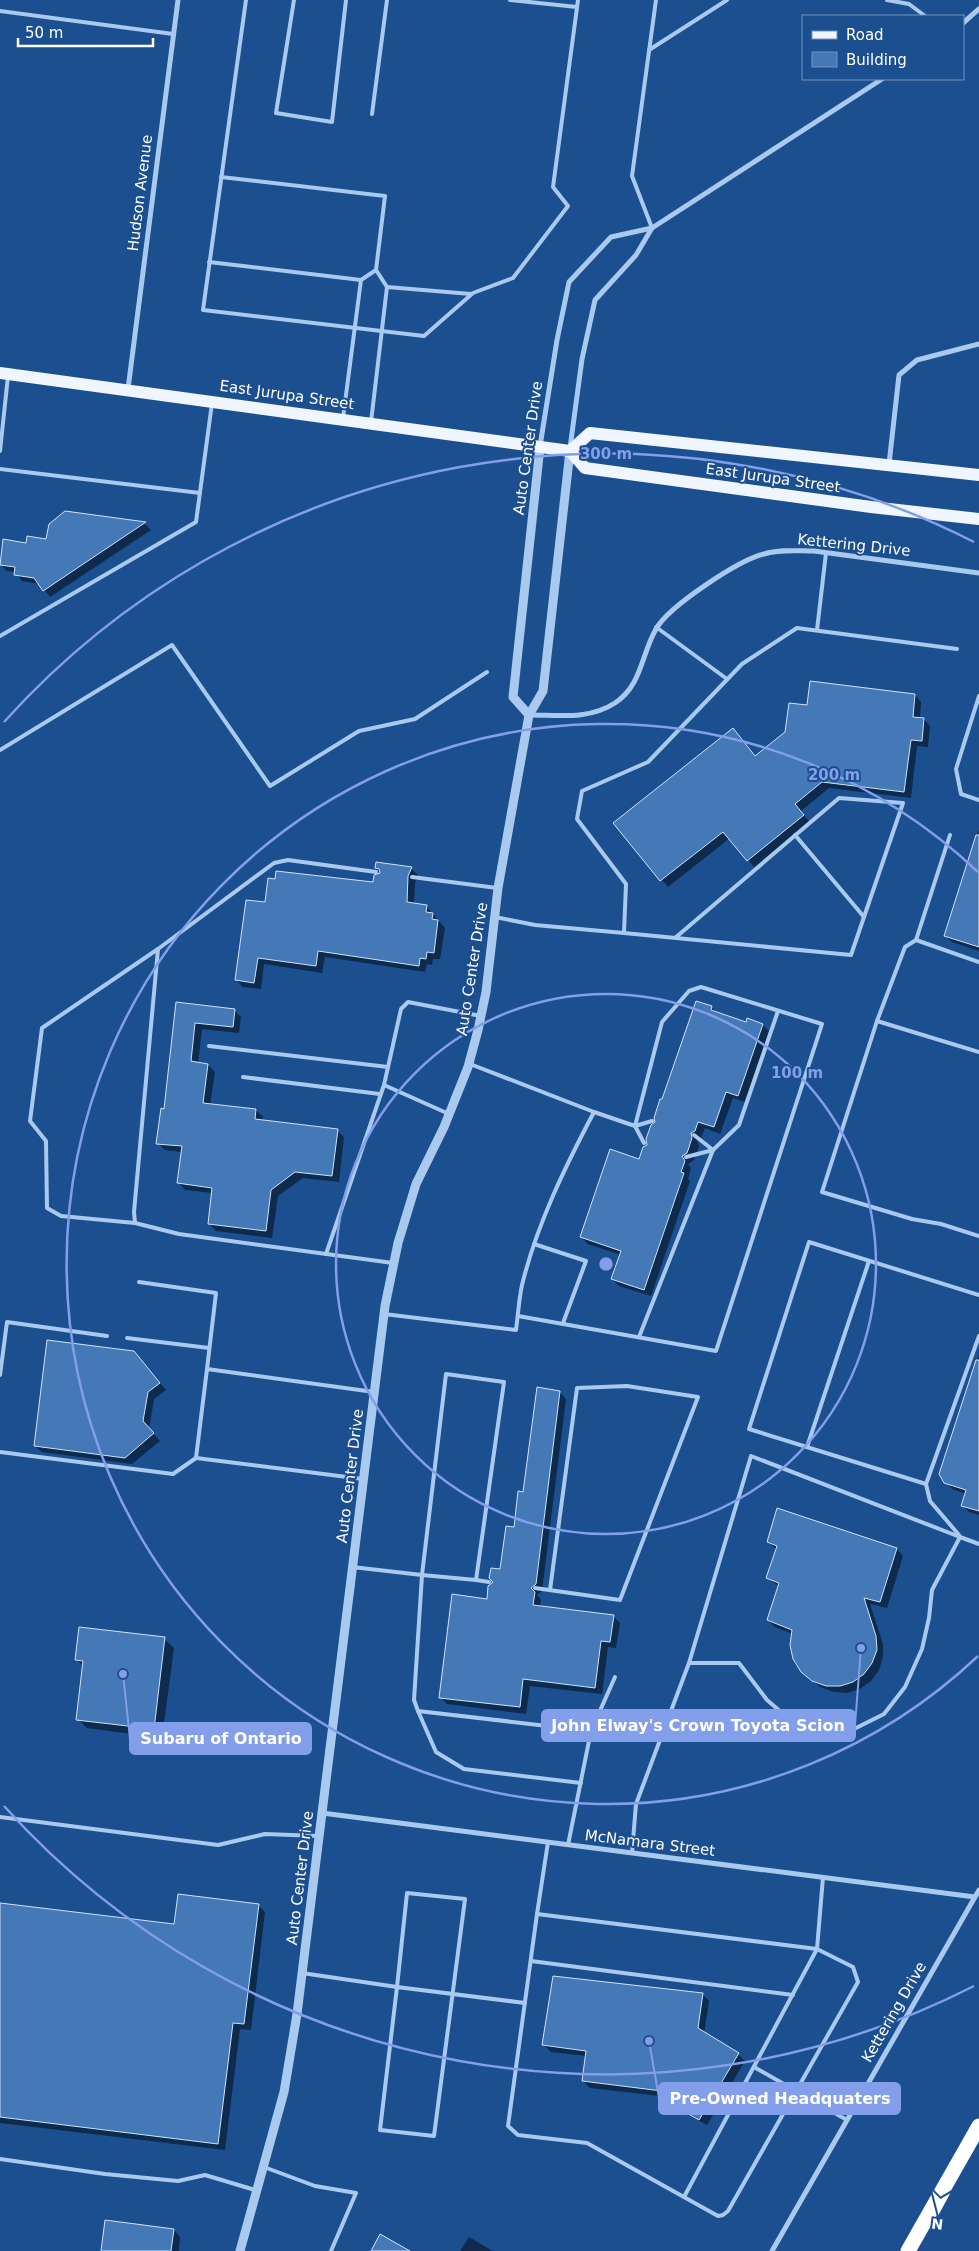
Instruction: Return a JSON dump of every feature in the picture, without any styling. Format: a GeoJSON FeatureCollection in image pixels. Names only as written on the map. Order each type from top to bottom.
{"type":"FeatureCollection","features":[{"type":"Feature","properties":{"kind":"highway"},"geometry":{"type":"LineString","coordinates":[[908,2251],[979,2126]]}},
{"type":"Feature","properties":{"kind":"main road","name":"East Jurupa Street"},"geometry":{"type":"LineString","coordinates":[[4,374],[128,389],[570,452],[585,468],[979,520]]}},
{"type":"Feature","properties":{"kind":"main road","name":"East Jurupa Street"},"geometry":{"type":"LineString","coordinates":[[570,452],[590,433],[888,467],[979,475]]}},
{"type":"Feature","properties":{"kind":"street","name":"Hudson Avenue"},"geometry":{"type":"LineString","coordinates":[[128,389],[178,0]]}},
{"type":"Feature","properties":{"kind":"street"},"geometry":{"type":"LineString","coordinates":[[964,22],[979,9]]}},
{"type":"Feature","properties":{"kind":"street","name":"Auto Center Drive"},"geometry":{"type":"LineString","coordinates":[[529,715],[512,698],[540,448],[557,340],[569,282],[610,237],[652,228],[880,80]]}},
{"type":"Feature","properties":{"kind":"street","name":"Auto Center Drive"},"geometry":{"type":"LineString","coordinates":[[240,2251],[284,2092],[302,1973],[374,1392],[393,1263],[416,1184],[449,1114],[469,1064],[481,1016],[498,888],[529,715],[544,691],[582,359],[595,300],[636,255],[652,228]]}},
{"type":"Feature","properties":{"kind":"street"},"geometry":{"type":"LineString","coordinates":[[888,467],[899,376],[917,360],[979,344]]}},
{"type":"Feature","properties":{"kind":"street","name":"Kettering Drive"},"geometry":{"type":"LineString","coordinates":[[529,715],[590,714],[615,703],[635,684],[656,627],[706,584],[764,554],[788,551],[826,553],[979,573]]}},
{"type":"Feature","properties":{"kind":"street","name":"McNamara Street"},"geometry":{"type":"LineString","coordinates":[[322,1813],[975,1897]]}},
{"type":"Feature","properties":{"kind":"street","name":"Kettering Drive"},"geometry":{"type":"LineString","coordinates":[[772,2251],[979,1890]]}},
{"type":"Feature","properties":{"kind":"lane"},"geometry":{"type":"LineString","coordinates":[[246,0],[203,310],[424,336],[471,294],[513,278],[568,206],[553,187],[578,0]]}},
{"type":"Feature","properties":{"kind":"lane"},"geometry":{"type":"LineString","coordinates":[[294,0],[276,114],[332,122],[346,0]]}},
{"type":"Feature","properties":{"kind":"lane"},"geometry":{"type":"LineString","coordinates":[[372,114],[387,0]]}},
{"type":"Feature","properties":{"kind":"lane"},"geometry":{"type":"LineString","coordinates":[[510,0],[578,7]]}},
{"type":"Feature","properties":{"kind":"lane"},"geometry":{"type":"LineString","coordinates":[[652,228],[632,176],[656,0]]}},
{"type":"Feature","properties":{"kind":"lane"},"geometry":{"type":"LineString","coordinates":[[650,50],[727,0]]}},
{"type":"Feature","properties":{"kind":"lane"},"geometry":{"type":"LineString","coordinates":[[887,0],[909,4],[924,15]]}},
{"type":"Feature","properties":{"kind":"lane"},"geometry":{"type":"LineString","coordinates":[[0,11],[173,34]]}},
{"type":"Feature","properties":{"kind":"lane"},"geometry":{"type":"LineString","coordinates":[[221,177],[385,196],[376,270],[387,287],[371,423]]}},
{"type":"Feature","properties":{"kind":"lane"},"geometry":{"type":"LineString","coordinates":[[209,262],[361,280],[376,270]]}},
{"type":"Feature","properties":{"kind":"lane"},"geometry":{"type":"LineString","coordinates":[[343,419],[361,280]]}},
{"type":"Feature","properties":{"kind":"lane"},"geometry":{"type":"LineString","coordinates":[[387,287],[471,294]]}},
{"type":"Feature","properties":{"kind":"lane"},"geometry":{"type":"LineString","coordinates":[[0,452],[4,374]]}},
{"type":"Feature","properties":{"kind":"lane"},"geometry":{"type":"LineString","coordinates":[[0,636],[196,522],[213,401]]}},
{"type":"Feature","properties":{"kind":"lane"},"geometry":{"type":"LineString","coordinates":[[0,469],[200,493]]}},
{"type":"Feature","properties":{"kind":"lane"},"geometry":{"type":"LineString","coordinates":[[817,630],[826,553]]}},
{"type":"Feature","properties":{"kind":"lane"},"geometry":{"type":"LineString","coordinates":[[656,627],[727,678]]}},
{"type":"Feature","properties":{"kind":"lane"},"geometry":{"type":"LineString","coordinates":[[624,933],[626,884],[577,818],[582,791],[648,762],[742,664],[797,628],[957,648]]}},
{"type":"Feature","properties":{"kind":"lane"},"geometry":{"type":"LineString","coordinates":[[0,750],[172,645],[270,786],[359,730],[415,719],[487,672]]}},
{"type":"Feature","properties":{"kind":"lane"},"geometry":{"type":"LineString","coordinates":[[979,696],[956,769],[961,794],[979,800]]}},
{"type":"Feature","properties":{"kind":"lane"},"geometry":{"type":"LineString","coordinates":[[495,917],[535,925],[851,955],[903,803],[839,798],[675,938]]}},
{"type":"Feature","properties":{"kind":"lane"},"geometry":{"type":"LineString","coordinates":[[795,835],[864,917]]}},
{"type":"Feature","properties":{"kind":"lane"},"geometry":{"type":"LineString","coordinates":[[950,835],[916,940],[905,947],[877,1020],[822,1192],[912,1219],[941,1224],[979,1236]]}},
{"type":"Feature","properties":{"kind":"lane"},"geometry":{"type":"LineString","coordinates":[[376,872],[288,860],[274,863],[158,950],[42,1028],[30,1121],[46,1141],[47,1208],[61,1216],[136,1223],[179,1234],[393,1263]]}},
{"type":"Feature","properties":{"kind":"lane"},"geometry":{"type":"LineString","coordinates":[[412,877],[498,888]]}},
{"type":"Feature","properties":{"kind":"lane"},"geometry":{"type":"LineString","coordinates":[[916,940],[979,962]]}},
{"type":"Feature","properties":{"kind":"lane"},"geometry":{"type":"LineString","coordinates":[[136,1223],[134,1212],[158,950]]}},
{"type":"Feature","properties":{"kind":"lane"},"geometry":{"type":"LineString","coordinates":[[518,1316],[716,1351],[822,1024],[701,987],[689,991],[662,1022],[635,1126],[644,1143]]}},
{"type":"Feature","properties":{"kind":"lane"},"geometry":{"type":"LineString","coordinates":[[326,1254],[384,1085],[401,1009],[408,1002],[481,1016]]}},
{"type":"Feature","properties":{"kind":"lane"},"geometry":{"type":"LineString","coordinates":[[639,1337],[713,1150],[739,1125],[778,1011]]}},
{"type":"Feature","properties":{"kind":"lane"},"geometry":{"type":"LineString","coordinates":[[877,1020],[979,1052]]}},
{"type":"Feature","properties":{"kind":"lane"},"geometry":{"type":"LineString","coordinates":[[209,1046],[388,1067]]}},
{"type":"Feature","properties":{"kind":"lane"},"geometry":{"type":"LineString","coordinates":[[469,1064],[635,1126],[652,1121]]}},
{"type":"Feature","properties":{"kind":"lane"},"geometry":{"type":"LineString","coordinates":[[243,1077],[380,1094]]}},
{"type":"Feature","properties":{"kind":"lane"},"geometry":{"type":"LineString","coordinates":[[384,1085],[449,1114]]}},
{"type":"Feature","properties":{"kind":"lane"},"geometry":{"type":"LineString","coordinates":[[384,1314],[516,1330],[522,1287],[534,1244],[570,1158],[594,1112]]}},
{"type":"Feature","properties":{"kind":"lane"},"geometry":{"type":"LineString","coordinates":[[694,1135],[713,1150]]}},
{"type":"Feature","properties":{"kind":"lane"},"geometry":{"type":"LineString","coordinates":[[686,1157],[713,1150]]}},
{"type":"Feature","properties":{"kind":"lane"},"geometry":{"type":"LineString","coordinates":[[926,1484],[748,1430],[809,1242],[979,1295]]}},
{"type":"Feature","properties":{"kind":"lane"},"geometry":{"type":"LineString","coordinates":[[534,1244],[586,1261],[563,1323]]}},
{"type":"Feature","properties":{"kind":"lane"},"geometry":{"type":"LineString","coordinates":[[807,1447],[869,1261]]}},
{"type":"Feature","properties":{"kind":"lane"},"geometry":{"type":"LineString","coordinates":[[139,1282],[216,1293],[196,1458]]}},
{"type":"Feature","properties":{"kind":"lane"},"geometry":{"type":"LineString","coordinates":[[0,1321],[106,1336]]}},
{"type":"Feature","properties":{"kind":"lane"},"geometry":{"type":"LineString","coordinates":[[0,1375],[7,1322]]}},
{"type":"Feature","properties":{"kind":"lane"},"geometry":{"type":"LineString","coordinates":[[960,1537],[930,1501],[926,1484],[979,1336]]}},
{"type":"Feature","properties":{"kind":"lane"},"geometry":{"type":"LineString","coordinates":[[127,1338],[209,1348]]}},
{"type":"Feature","properties":{"kind":"lane"},"geometry":{"type":"LineString","coordinates":[[207,1369],[374,1392]]}},
{"type":"Feature","properties":{"kind":"lane"},"geometry":{"type":"LineString","coordinates":[[476,1580],[504,1382],[446,1374],[422,1574],[414,1700],[436,1752],[464,1769],[581,1783]]}},
{"type":"Feature","properties":{"kind":"lane"},"geometry":{"type":"LineString","coordinates":[[535,1588],[620,1600],[698,1397],[627,1386],[577,1388],[550,1590]]}},
{"type":"Feature","properties":{"kind":"lane"},"geometry":{"type":"LineString","coordinates":[[0,1452],[174,1474],[196,1458],[363,1479]]}},
{"type":"Feature","properties":{"kind":"lane"},"geometry":{"type":"LineString","coordinates":[[632,1853],[636,1804],[689,1664],[751,1456],[979,1544]]}},
{"type":"Feature","properties":{"kind":"lane"},"geometry":{"type":"LineString","coordinates":[[689,1664],[739,1663],[768,1700],[795,1724],[822,1730],[854,1729],[884,1714],[905,1687],[922,1649],[930,1618],[932,1590],[960,1537]]}},
{"type":"Feature","properties":{"kind":"lane"},"geometry":{"type":"LineString","coordinates":[[352,1567],[489,1582]]}},
{"type":"Feature","properties":{"kind":"lane"},"geometry":{"type":"LineString","coordinates":[[568,1845],[591,1731],[615,1677]]}},
{"type":"Feature","properties":{"kind":"lane"},"geometry":{"type":"LineString","coordinates":[[418,1711],[591,1731]]}},
{"type":"Feature","properties":{"kind":"lane"},"geometry":{"type":"LineString","coordinates":[[0,1817],[218,1845],[266,1834],[319,1836]]}},
{"type":"Feature","properties":{"kind":"lane"},"geometry":{"type":"LineString","coordinates":[[537,1914],[817,1949],[854,1967],[858,1982],[728,2211],[723,2215],[718,2216],[586,2143],[518,2135],[512,2132],[508,2126],[537,1914],[548,1842]]}},
{"type":"Feature","properties":{"kind":"lane"},"geometry":{"type":"LineString","coordinates":[[684,2197],[817,1949],[822,1877]]}},
{"type":"Feature","properties":{"kind":"lane"},"geometry":{"type":"LineString","coordinates":[[407,1893],[465,1900],[434,2136],[380,2130],[397,1987],[407,1893]]}},
{"type":"Feature","properties":{"kind":"lane"},"geometry":{"type":"LineString","coordinates":[[531,1961],[792,1995]]}},
{"type":"Feature","properties":{"kind":"lane"},"geometry":{"type":"LineString","coordinates":[[302,1973],[525,2003]]}},
{"type":"Feature","properties":{"kind":"lane"},"geometry":{"type":"LineString","coordinates":[[754,2067],[847,2120]]}},
{"type":"Feature","properties":{"kind":"lane"},"geometry":{"type":"LineString","coordinates":[[0,2159],[105,2174],[178,2181],[205,2175],[258,2191]]}},
{"type":"Feature","properties":{"kind":"lane"},"geometry":{"type":"LineString","coordinates":[[264,2168],[316,2186],[356,2194],[331,2251]]}},
{"type":"Feature","properties":{"kind":"building"},"geometry":{"type":"Polygon","coordinates":[[[65,511],[146,522],[43,591],[34,578],[14,575],[15,567],[0,565],[3,539],[26,543],[27,536],[46,539],[49,524],[65,511]]]}},
{"type":"Feature","properties":{"kind":"building"},"geometry":{"type":"Polygon","coordinates":[[[810,681],[915,694],[913,717],[924,718],[922,741],[911,740],[904,792],[822,782],[795,804],[804,815],[747,861],[723,832],[660,881],[613,823],[733,728],[755,756],[785,732],[789,703],[807,705],[810,681]]]}},
{"type":"Feature","properties":{"kind":"building"},"geometry":{"type":"Polygon","coordinates":[[[976,835],[979,835],[979,947],[944,936],[976,835]]]}},
{"type":"Feature","properties":{"kind":"building"},"geometry":{"type":"Polygon","coordinates":[[[376,862],[412,867],[408,876],[407,902],[427,905],[426,912],[433,913],[432,919],[438,920],[434,953],[427,952],[426,959],[420,958],[419,966],[318,951],[316,966],[258,958],[254,983],[235,980],[246,900],[265,902],[268,878],[275,879],[276,871],[373,882],[374,875],[380,873],[379,869],[375,868],[376,862]]]}},
{"type":"Feature","properties":{"kind":"building"},"geometry":{"type":"Polygon","coordinates":[[[696,1001],[712,1006],[711,1010],[746,1022],[747,1018],[763,1024],[738,1096],[726,1092],[714,1127],[698,1122],[695,1131],[691,1133],[692,1138],[687,1153],[682,1156],[685,1161],[681,1172],[684,1173],[644,1290],[611,1279],[621,1251],[580,1237],[610,1149],[639,1159],[643,1147],[647,1145],[646,1139],[651,1125],[655,1122],[654,1118],[660,1099],[662,1099],[696,1001]]]}},
{"type":"Feature","properties":{"kind":"building"},"geometry":{"type":"Polygon","coordinates":[[[176,1002],[235,1009],[233,1027],[195,1023],[191,1061],[208,1064],[203,1103],[256,1109],[255,1119],[338,1129],[332,1176],[295,1172],[271,1190],[266,1231],[208,1224],[212,1188],[177,1183],[182,1146],[156,1144],[161,1108],[164,1109],[176,1002]]]}},
{"type":"Feature","properties":{"kind":"building"},"geometry":{"type":"Polygon","coordinates":[[[47,1340],[134,1351],[160,1383],[148,1392],[143,1421],[154,1433],[125,1458],[34,1446],[47,1340]]]}},
{"type":"Feature","properties":{"kind":"building"},"geometry":{"type":"Polygon","coordinates":[[[976,1360],[979,1360],[979,1511],[961,1506],[966,1490],[944,1483],[939,1474],[976,1360]]]}},
{"type":"Feature","properties":{"kind":"building"},"geometry":{"type":"Polygon","coordinates":[[[537,1387],[560,1391],[536,1584],[531,1588],[535,1592],[533,1605],[614,1615],[610,1642],[601,1641],[595,1688],[523,1679],[520,1707],[439,1698],[452,1594],[487,1599],[488,1586],[493,1582],[489,1578],[491,1568],[500,1569],[506,1526],[514,1527],[518,1491],[523,1492],[537,1387]]]}},
{"type":"Feature","properties":{"kind":"building"},"geometry":{"type":"Polygon","coordinates":[[[777,1508],[897,1548],[880,1602],[864,1598],[876,1636],[877,1650],[872,1663],[864,1674],[853,1682],[840,1686],[826,1686],[812,1681],[801,1672],[793,1659],[790,1645],[792,1630],[767,1620],[779,1583],[766,1578],[777,1546],[767,1542],[777,1508]]]}},
{"type":"Feature","properties":{"kind":"building"},"geometry":{"type":"Polygon","coordinates":[[[79,1627],[165,1637],[154,1729],[76,1720],[83,1661],[75,1660],[79,1627]]]}},
{"type":"Feature","properties":{"kind":"building"},"geometry":{"type":"Polygon","coordinates":[[[178,1894],[259,1904],[244,2024],[233,2023],[218,2144],[0,2117],[0,1903],[174,1924],[178,1894]]]}},
{"type":"Feature","properties":{"kind":"building"},"geometry":{"type":"Polygon","coordinates":[[[553,1976],[703,1993],[698,2028],[739,2053],[699,2120],[666,2102],[670,2092],[582,2081],[586,2051],[542,2045],[553,1976]]]}},
{"type":"Feature","properties":{"kind":"building"},"geometry":{"type":"Polygon","coordinates":[[[105,2220],[174,2229],[171,2251],[101,2251],[105,2220]]]}},
{"type":"Feature","properties":{"kind":"building"},"geometry":{"type":"Polygon","coordinates":[[[380,2234],[410,2251],[371,2251],[380,2234]]]}},
{"type":"Feature","properties":{"kind":"place","name":"John Elway's Crown Toyota Scion"},"geometry":{"type":"Point","coordinates":[861,1648]}},
{"type":"Feature","properties":{"kind":"place","name":"Subaru of Ontario"},"geometry":{"type":"Point","coordinates":[123,1674]}},
{"type":"Feature","properties":{"kind":"place","name":"Pre-Owned Headquaters"},"geometry":{"type":"Point","coordinates":[649,2041]}}]}
